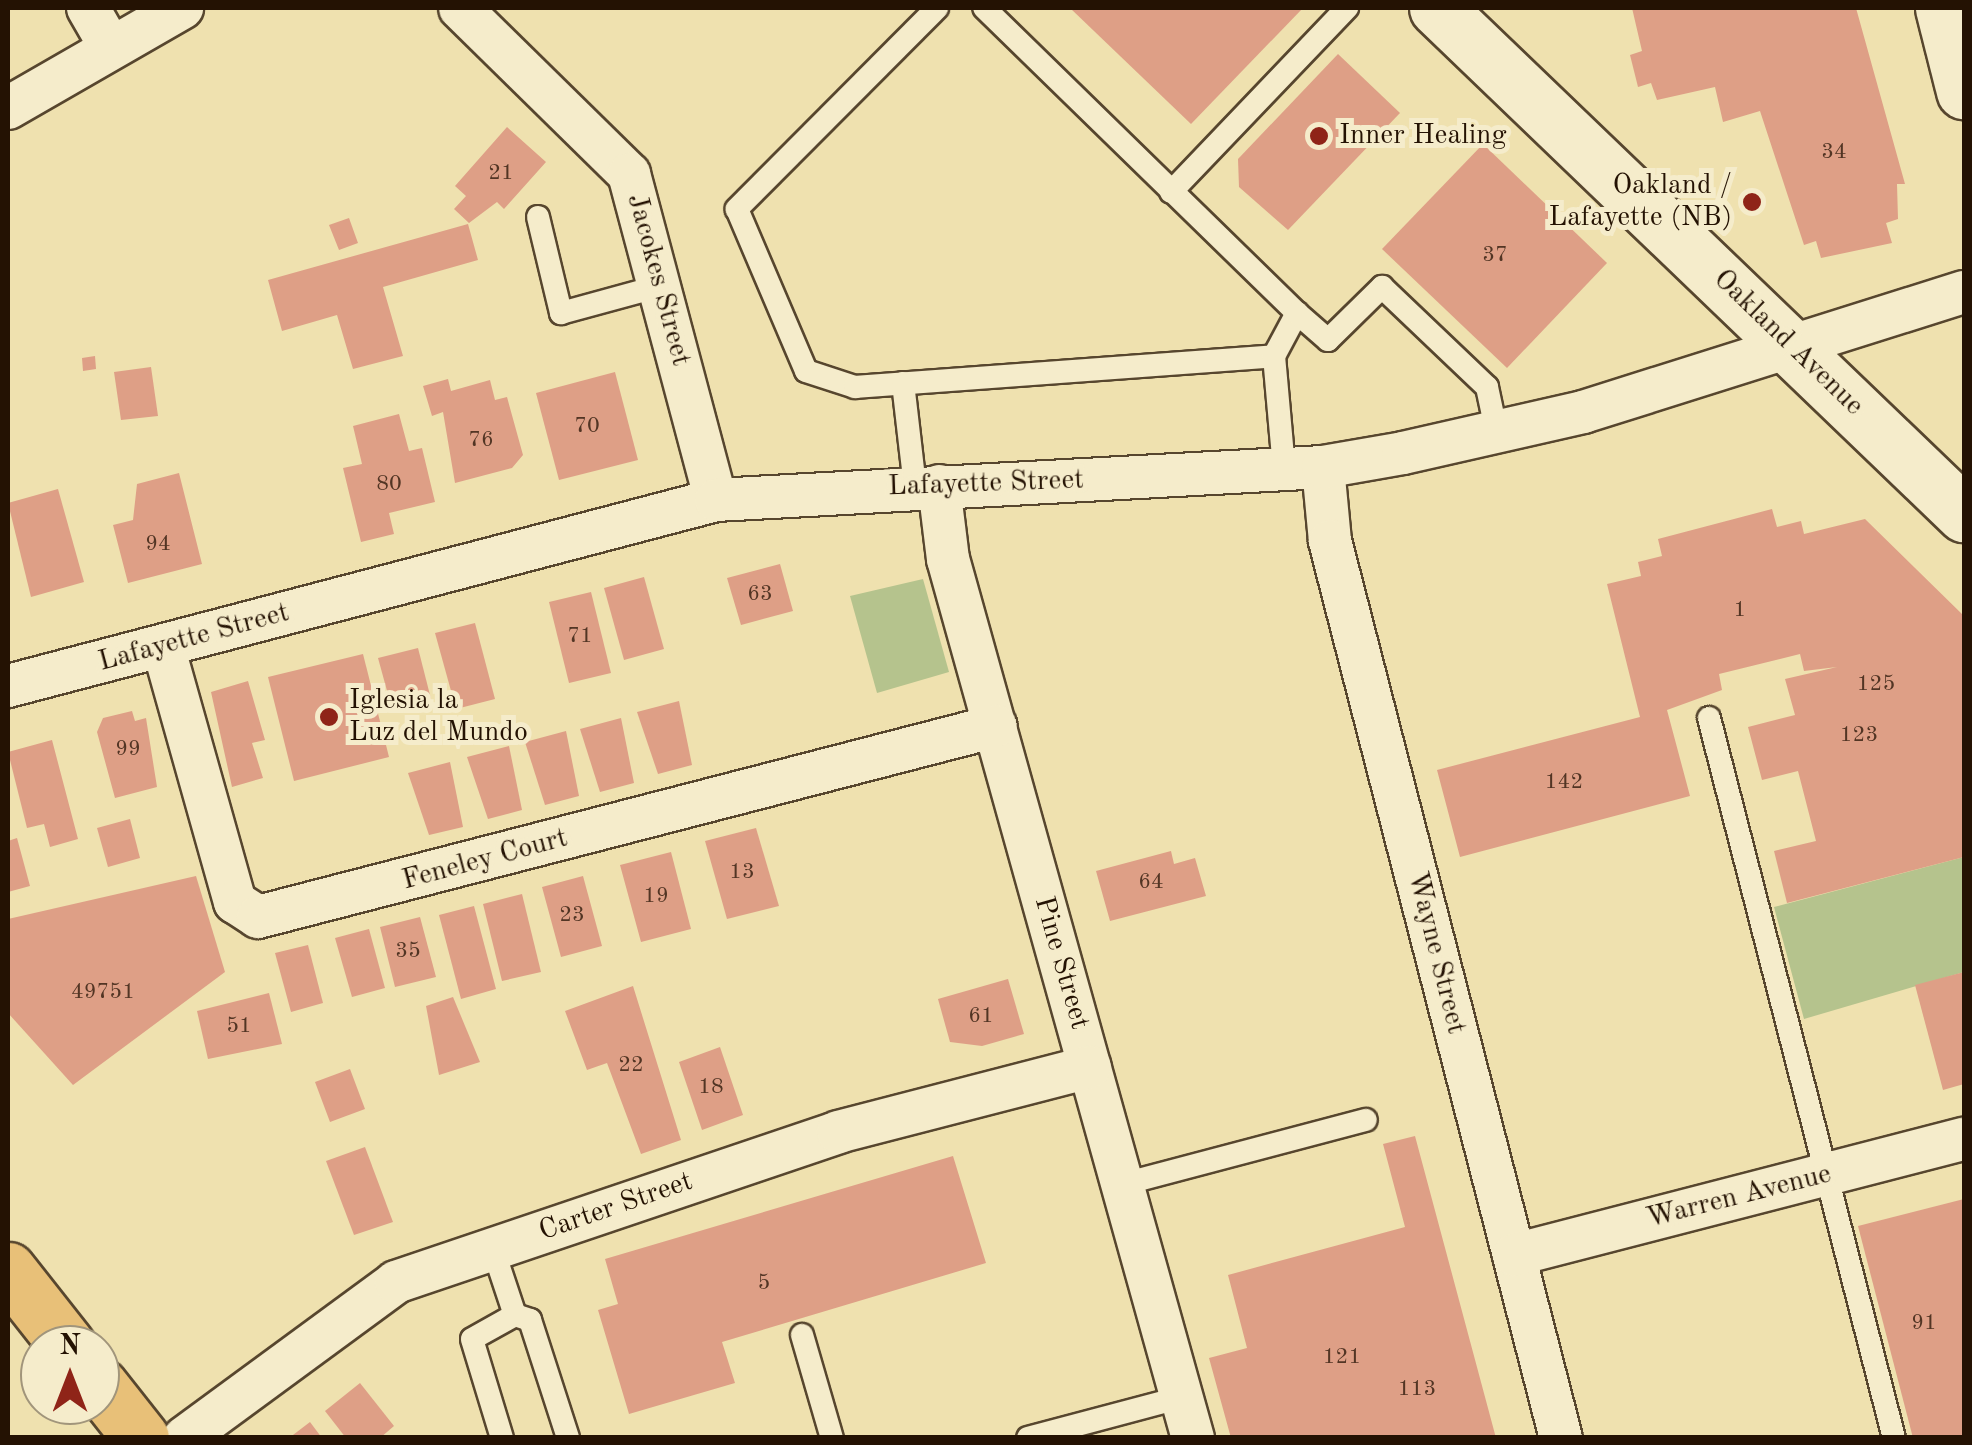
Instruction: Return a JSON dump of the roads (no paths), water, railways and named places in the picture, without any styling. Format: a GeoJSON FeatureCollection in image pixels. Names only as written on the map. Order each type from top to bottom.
{"type":"FeatureCollection","features":[{"type":"Feature","properties":{"kind":"highway"},"geometry":{"type":"LineString","coordinates":[[8,1270],[52,1325]]}},
{"type":"Feature","properties":{"kind":"highway"},"geometry":{"type":"LineString","coordinates":[[120,1411],[141,1438]]}},
{"type":"Feature","properties":{"kind":"street"},"geometry":{"type":"LineString","coordinates":[[88,8],[112,48]]}},
{"type":"Feature","properties":{"kind":"street"},"geometry":{"type":"LineString","coordinates":[[8,108],[182,8]]}},
{"type":"Feature","properties":{"kind":"street","name":"Jacokes Street"},"geometry":{"type":"LineString","coordinates":[[460,8],[629,174],[716,500]]}},
{"type":"Feature","properties":{"kind":"street","name":"Oakland Avenue"},"geometry":{"type":"LineString","coordinates":[[1437,8],[1964,514]]}},
{"type":"Feature","properties":{"kind":"street"},"geometry":{"type":"LineString","coordinates":[[1943,8],[1964,91]]}},
{"type":"Feature","properties":{"kind":"street","name":"Lafayette Street"},"geometry":{"type":"LineString","coordinates":[[8,686],[716,500],[1304,468],[1498,434],[1964,292]]}},
{"type":"Feature","properties":{"kind":"street","name":"Wayne Street"},"geometry":{"type":"LineString","coordinates":[[1304,468],[1330,541],[1561,1438]]}},
{"type":"Feature","properties":{"kind":"street","name":"Pine Street"},"geometry":{"type":"LineString","coordinates":[[927,487],[1187,1417]]}},
{"type":"Feature","properties":{"kind":"street","name":"Feneley Court"},"geometry":{"type":"LineString","coordinates":[[163,646],[236,902],[258,917],[996,726]]}},
{"type":"Feature","properties":{"kind":"street","name":"Carter Street"},"geometry":{"type":"LineString","coordinates":[[184,1438],[370,1296],[493,1248],[838,1132],[1090,1067]]}},
{"type":"Feature","properties":{"kind":"street","name":"Warren Avenue"},"geometry":{"type":"LineString","coordinates":[[1514,1255],[1964,1140]]}},
{"type":"Feature","properties":{"kind":"lane"},"geometry":{"type":"LineString","coordinates":[[937,8],[737,209],[806,371],[855,387],[1274,356]]}},
{"type":"Feature","properties":{"kind":"lane"},"geometry":{"type":"LineString","coordinates":[[984,8],[1328,340],[1382,287],[1487,387],[1498,434]]}},
{"type":"Feature","properties":{"kind":"lane"},"geometry":{"type":"LineString","coordinates":[[1171,192],[1346,8]]}},
{"type":"Feature","properties":{"kind":"lane"},"geometry":{"type":"LineString","coordinates":[[538,217],[562,312],[660,286]]}},
{"type":"Feature","properties":{"kind":"lane"},"geometry":{"type":"LineString","coordinates":[[1298,312],[1274,356],[1304,468]]}},
{"type":"Feature","properties":{"kind":"lane"},"geometry":{"type":"LineString","coordinates":[[902,383],[927,487]]}},
{"type":"Feature","properties":{"kind":"lane"},"geometry":{"type":"LineString","coordinates":[[1709,718],[1894,1438]]}},
{"type":"Feature","properties":{"kind":"lane"},"geometry":{"type":"LineString","coordinates":[[1123,1184],[1366,1120]]}},
{"type":"Feature","properties":{"kind":"lane"},"geometry":{"type":"LineString","coordinates":[[493,1248],[515,1316]]}},
{"type":"Feature","properties":{"kind":"lane"},"geometry":{"type":"LineString","coordinates":[[502,1438],[472,1339],[515,1316],[530,1320],[568,1438]]}},
{"type":"Feature","properties":{"kind":"lane"},"geometry":{"type":"LineString","coordinates":[[802,1334],[832,1438]]}},
{"type":"Feature","properties":{"kind":"lane"},"geometry":{"type":"LineString","coordinates":[[1028,1438],[1187,1417]]}},
{"type":"Feature","properties":{"kind":"place","name":"Inner Healing"},"geometry":{"type":"Point","coordinates":[1319,136]}},
{"type":"Feature","properties":{"kind":"place","name":"Oakland / Lafayette (NB)"},"geometry":{"type":"Point","coordinates":[1752,202]}},
{"type":"Feature","properties":{"kind":"place","name":"Iglesia la Luz del Mundo"},"geometry":{"type":"Point","coordinates":[329,717]}}]}
